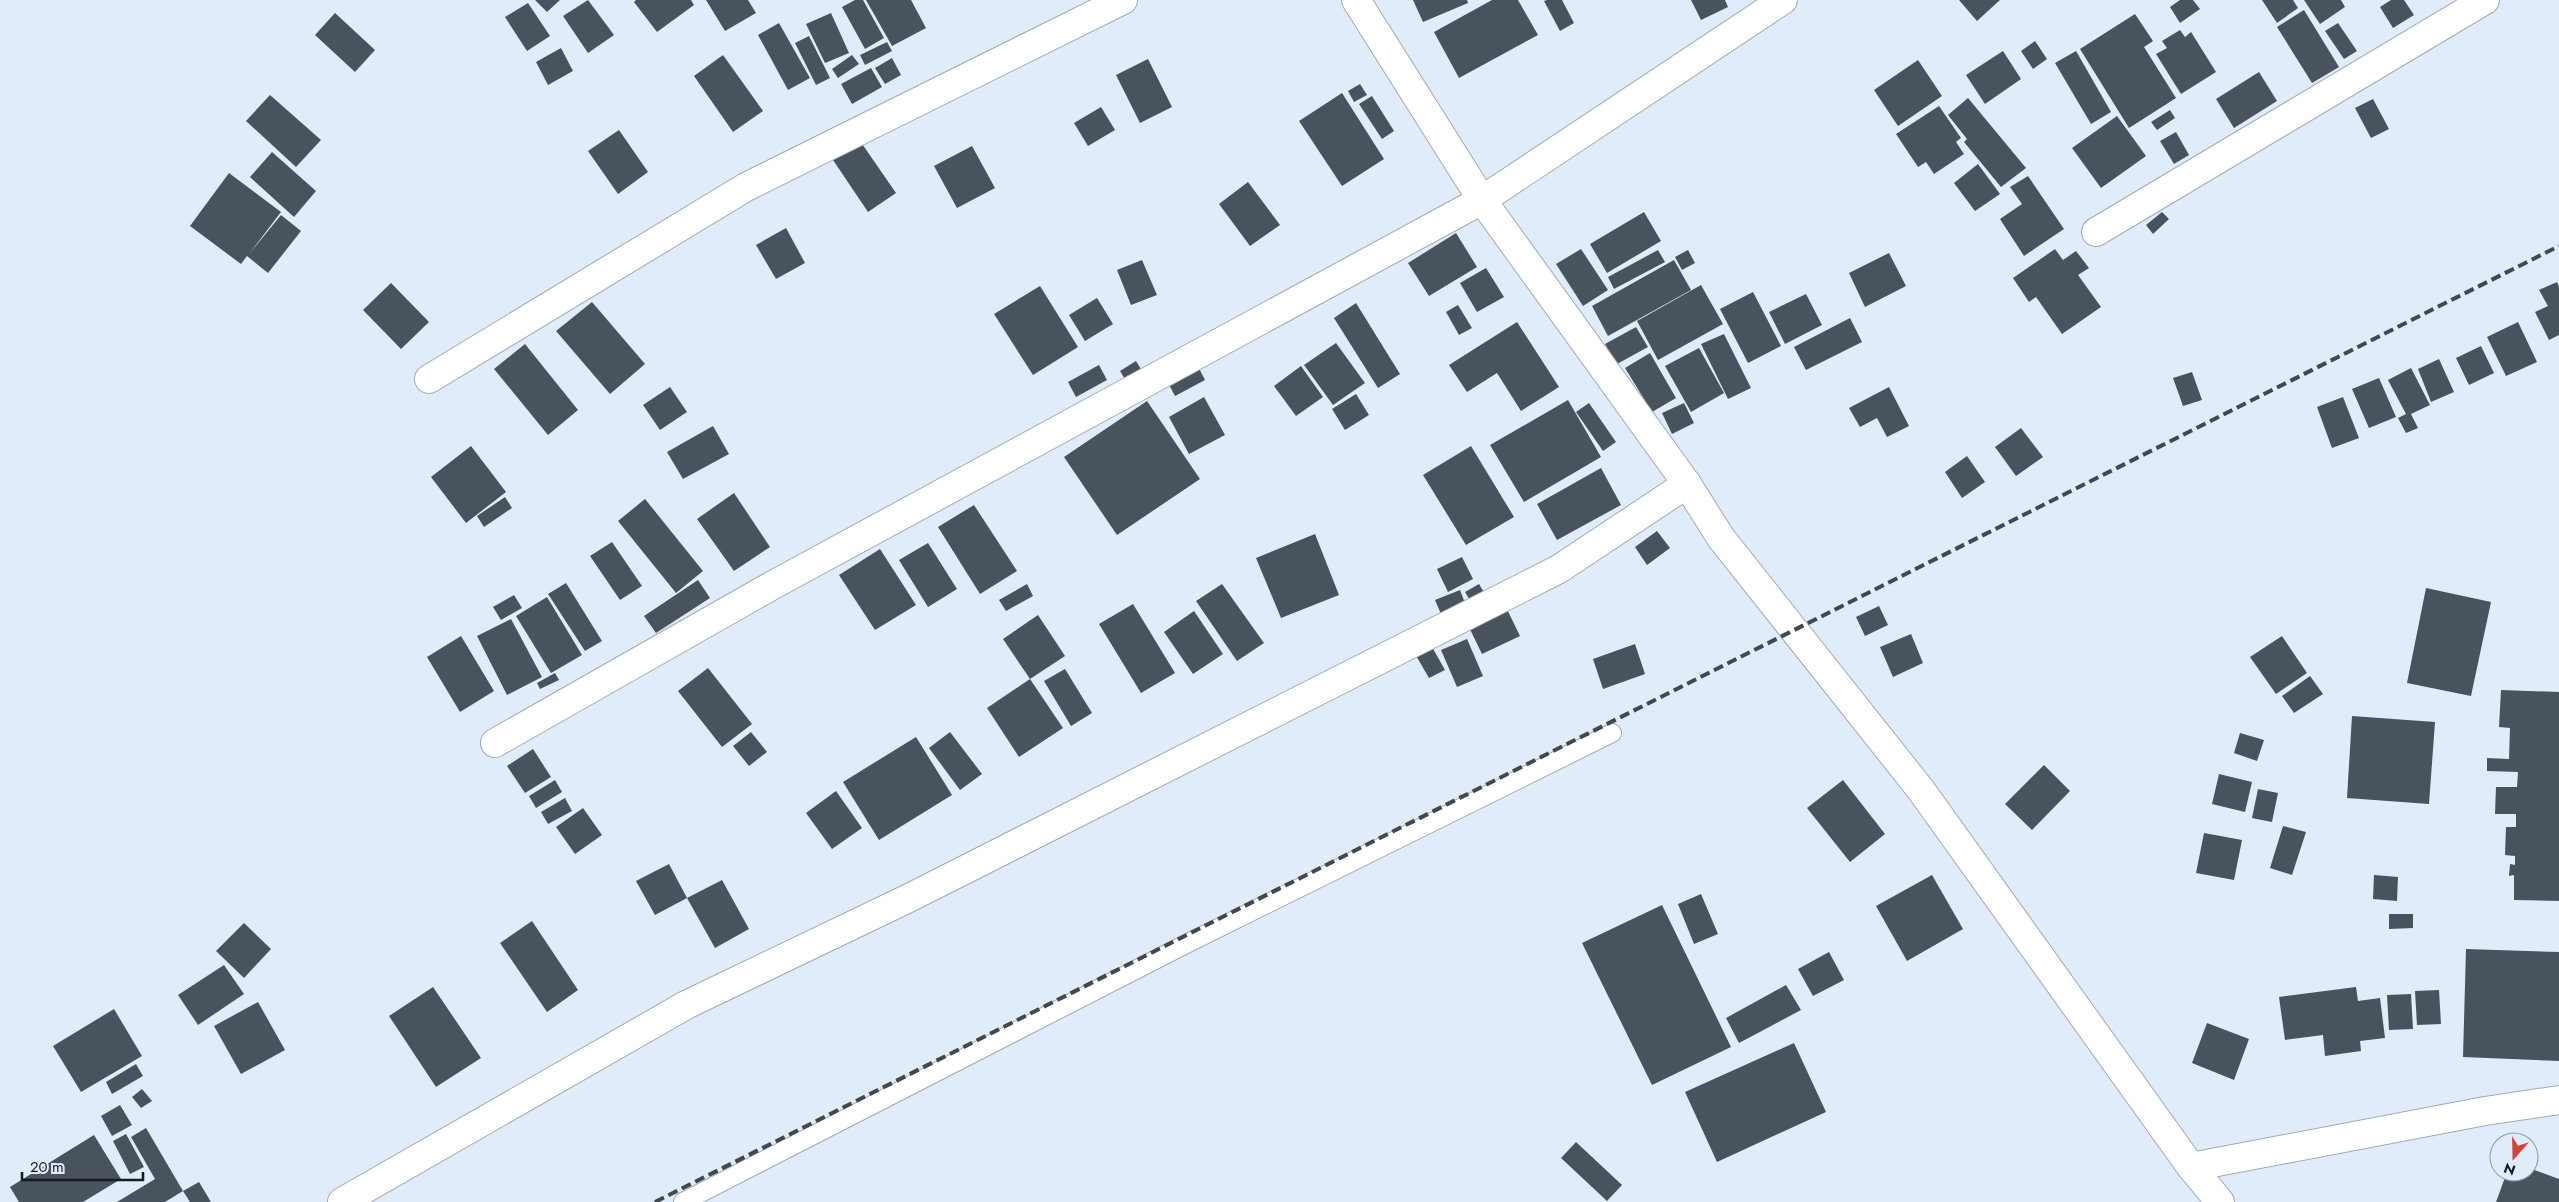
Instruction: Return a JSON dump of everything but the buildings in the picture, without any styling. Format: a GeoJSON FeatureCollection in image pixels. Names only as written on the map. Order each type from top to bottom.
{"type":"FeatureCollection","features":[{"type":"Feature","properties":{"kind":"street"},"geometry":{"type":"LineString","coordinates":[[429,379],[746,187],[1123,0]]}},
{"type":"Feature","properties":{"kind":"street"},"geometry":{"type":"LineString","coordinates":[[1356,0],[1482,200],[1687,484],[1721,538],[1921,790],[2191,1167],[2220,1202]]}},
{"type":"Feature","properties":{"kind":"street"},"geometry":{"type":"LineString","coordinates":[[495,743],[773,585],[1482,200],[1783,0]]}},
{"type":"Feature","properties":{"kind":"street"},"geometry":{"type":"LineString","coordinates":[[2096,232],[2485,0]]}},
{"type":"Feature","properties":{"kind":"street"},"geometry":{"type":"LineString","coordinates":[[342,1202],[686,1005],[909,898],[1560,569],[1687,484]]}},
{"type":"Feature","properties":{"kind":"street"},"geometry":{"type":"LineString","coordinates":[[2191,1167],[2485,1111],[2559,1100]]}},
{"type":"Feature","properties":{"kind":"lane"},"geometry":{"type":"LineString","coordinates":[[683,1202],[1186,944],[1612,733]]}},
{"type":"Feature","properties":{"kind":"railway"},"geometry":{"type":"LineString","coordinates":[[655,1202],[2559,246]]}}]}
